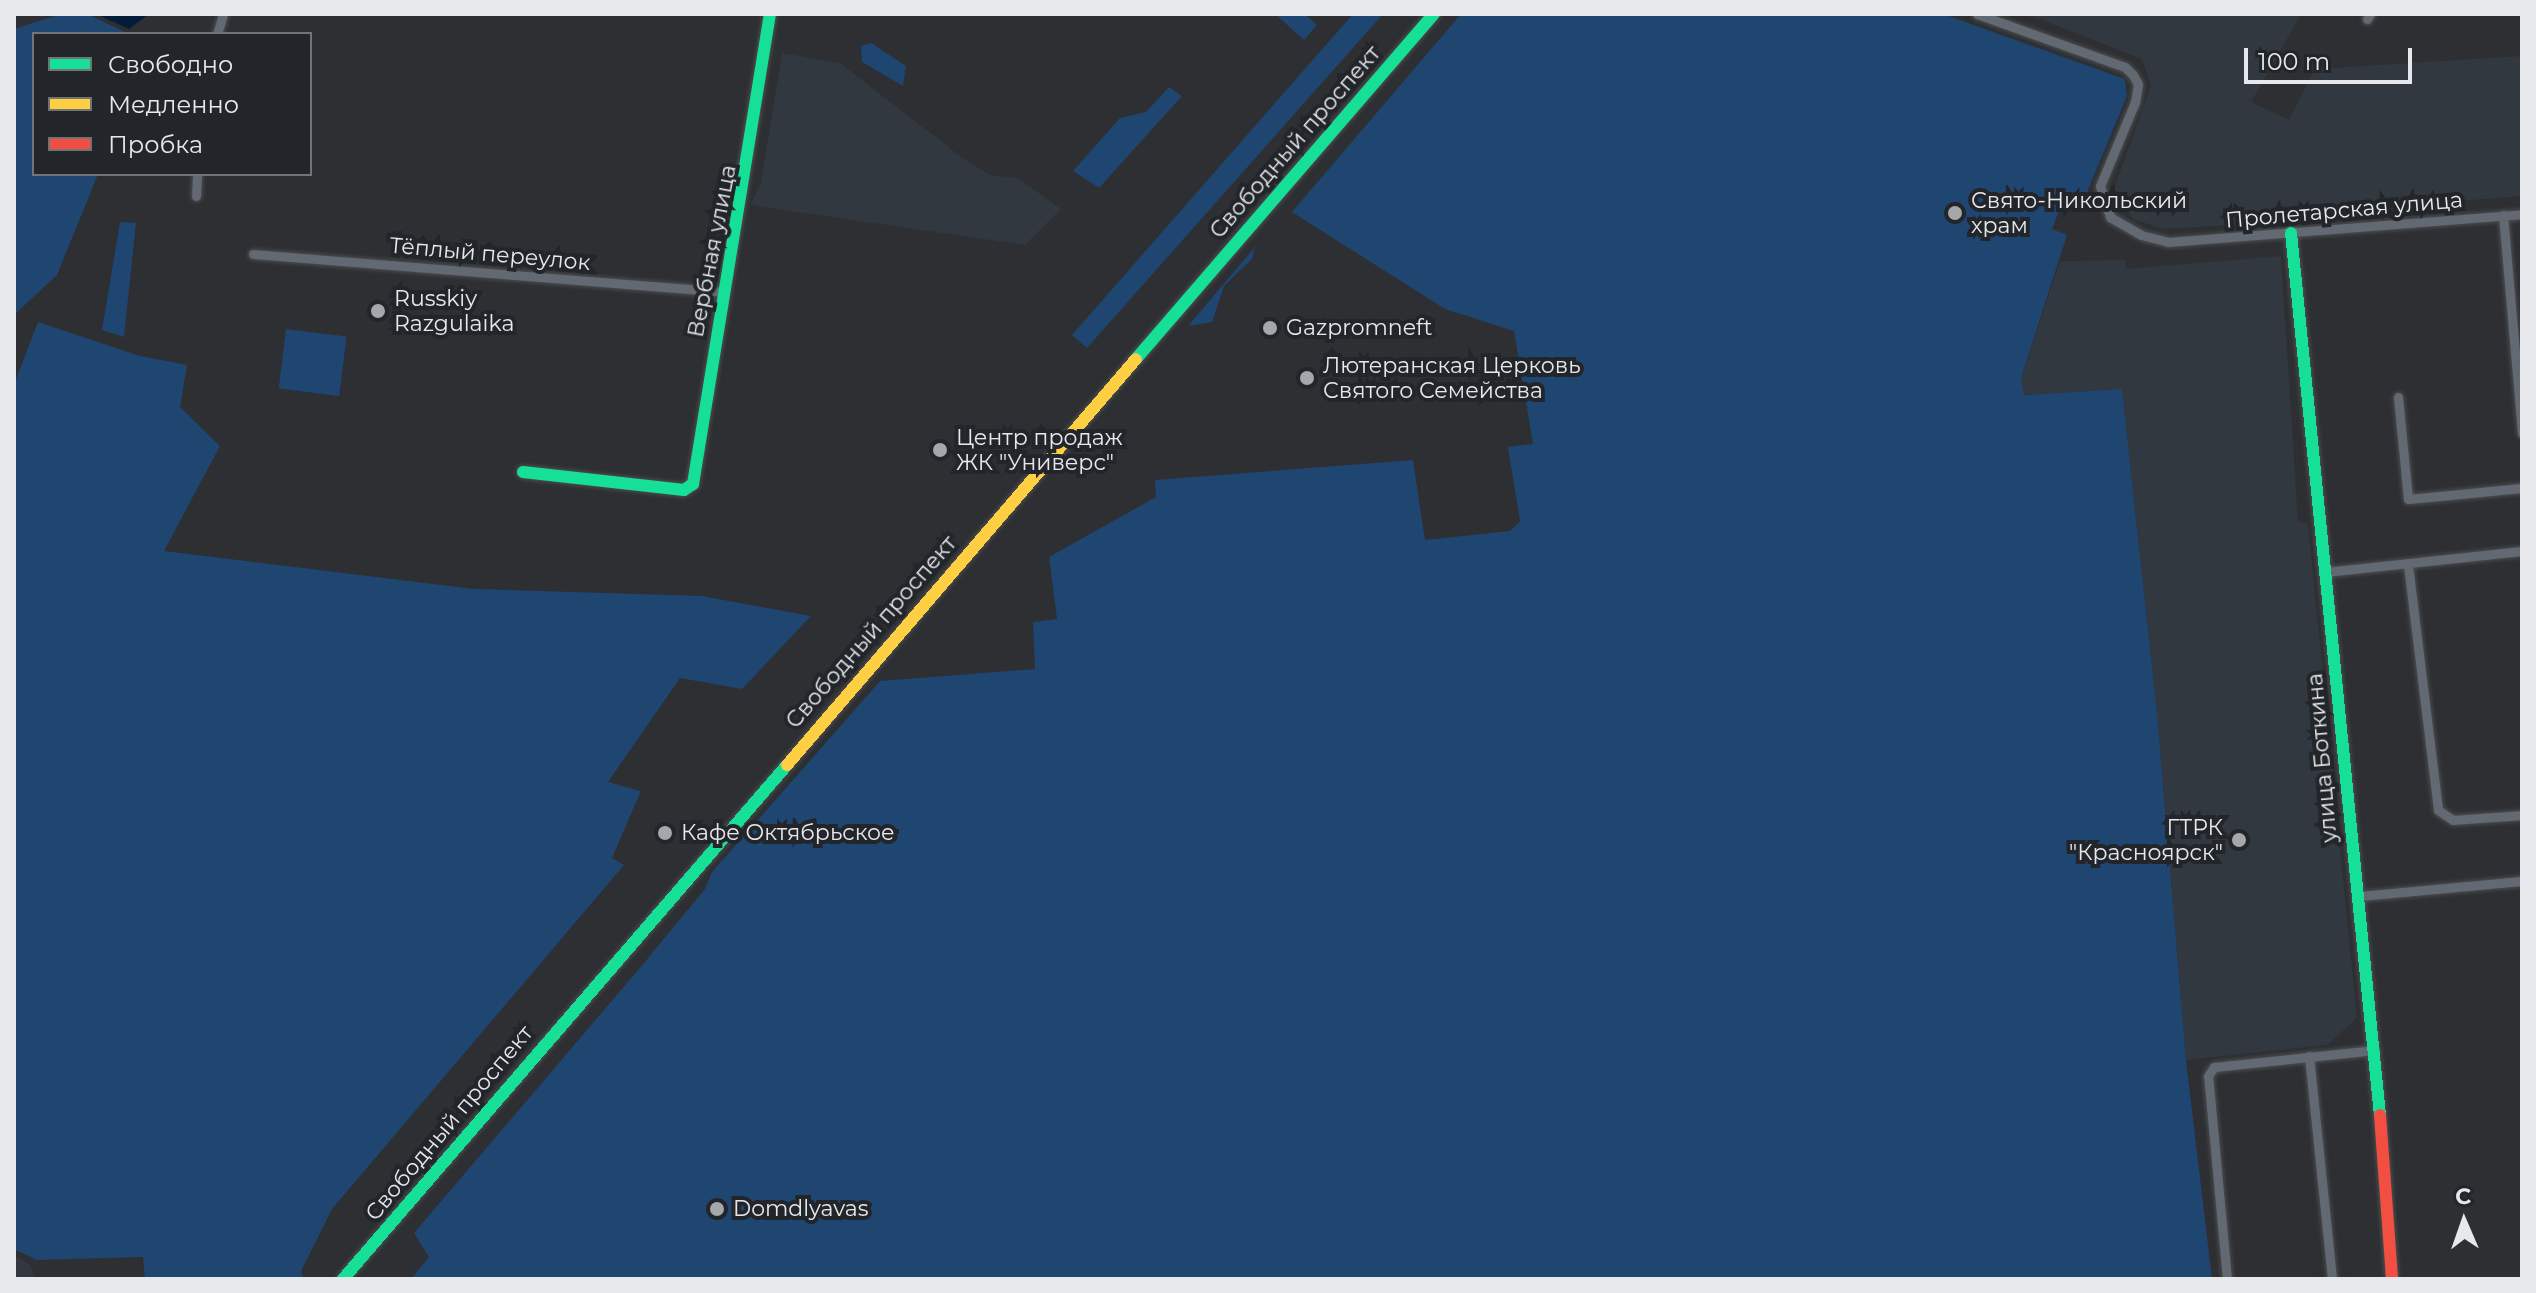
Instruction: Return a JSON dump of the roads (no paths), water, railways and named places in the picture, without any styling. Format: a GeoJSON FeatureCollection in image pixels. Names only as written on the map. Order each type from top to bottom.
{"type":"FeatureCollection","features":[{"type":"Feature","properties":{"kind":"street","name":"Вербная улица"},"geometry":{"type":"LineString","coordinates":[[523,472],[684,490],[693,484],[724,292],[745,190],[770,14]]}},
{"type":"Feature","properties":{"kind":"street","name":"Свободный проспект"},"geometry":{"type":"LineString","coordinates":[[343,1279],[1434,14]]}},
{"type":"Feature","properties":{"kind":"street","name":"Пролетарская улица"},"geometry":{"type":"LineString","coordinates":[[1977,14],[2125,67],[2133,75],[2138,84],[2135,102],[2100,186],[2102,199],[2122,227],[2169,242],[2522,214]]}},
{"type":"Feature","properties":{"kind":"street"},"geometry":{"type":"LineString","coordinates":[[196,196],[197,176]]}},
{"type":"Feature","properties":{"kind":"street"},"geometry":{"type":"LineString","coordinates":[[2503,215],[2522,433]]}},
{"type":"Feature","properties":{"kind":"street","name":"улица Боткина"},"geometry":{"type":"LineString","coordinates":[[2291,233],[2299,268],[2351,864],[2359,896],[2375,1050],[2392,1279]]}},
{"type":"Feature","properties":{"kind":"street","name":"Тёплый переулок"},"geometry":{"type":"LineString","coordinates":[[253,254],[724,292]]}},
{"type":"Feature","properties":{"kind":"street"},"geometry":{"type":"LineString","coordinates":[[2398,397],[2408,499],[2522,488]]}},
{"type":"Feature","properties":{"kind":"street"},"geometry":{"type":"LineString","coordinates":[[2325,572],[2522,551]]}},
{"type":"Feature","properties":{"kind":"street"},"geometry":{"type":"LineString","coordinates":[[2408,565],[2438,810],[2453,820],[2522,815]]}},
{"type":"Feature","properties":{"kind":"street"},"geometry":{"type":"LineString","coordinates":[[2359,896],[2522,881]]}},
{"type":"Feature","properties":{"kind":"street"},"geometry":{"type":"LineString","coordinates":[[2227,1279],[2208,1076],[2214,1067],[2375,1050]]}},
{"type":"Feature","properties":{"kind":"street"},"geometry":{"type":"LineString","coordinates":[[2309,1056],[2332,1279]]}},
{"type":"Feature","properties":{"kind":"place","name":"Свято-Никольский храм"},"geometry":{"type":"Point","coordinates":[1955,213]}},
{"type":"Feature","properties":{"kind":"place","name":"Russkiy Razgulaika"},"geometry":{"type":"Point","coordinates":[378,311]}},
{"type":"Feature","properties":{"kind":"place","name":"Gazpromneft"},"geometry":{"type":"Point","coordinates":[1270,328]}},
{"type":"Feature","properties":{"kind":"place","name":"Лютеранская Церковь Святого Семейства"},"geometry":{"type":"Point","coordinates":[1307,378]}},
{"type":"Feature","properties":{"kind":"place","name":"Центр продаж ЖК \"Универс\""},"geometry":{"type":"Point","coordinates":[940,450]}},
{"type":"Feature","properties":{"kind":"place","name":"Кафе Октябрьское"},"geometry":{"type":"Point","coordinates":[665,833]}},
{"type":"Feature","properties":{"kind":"place","name":"ГТРК \"Красноярск\""},"geometry":{"type":"Point","coordinates":[2239,840]}},
{"type":"Feature","properties":{"kind":"place","name":"Domdlyavas"},"geometry":{"type":"Point","coordinates":[717,1209]}}]}
